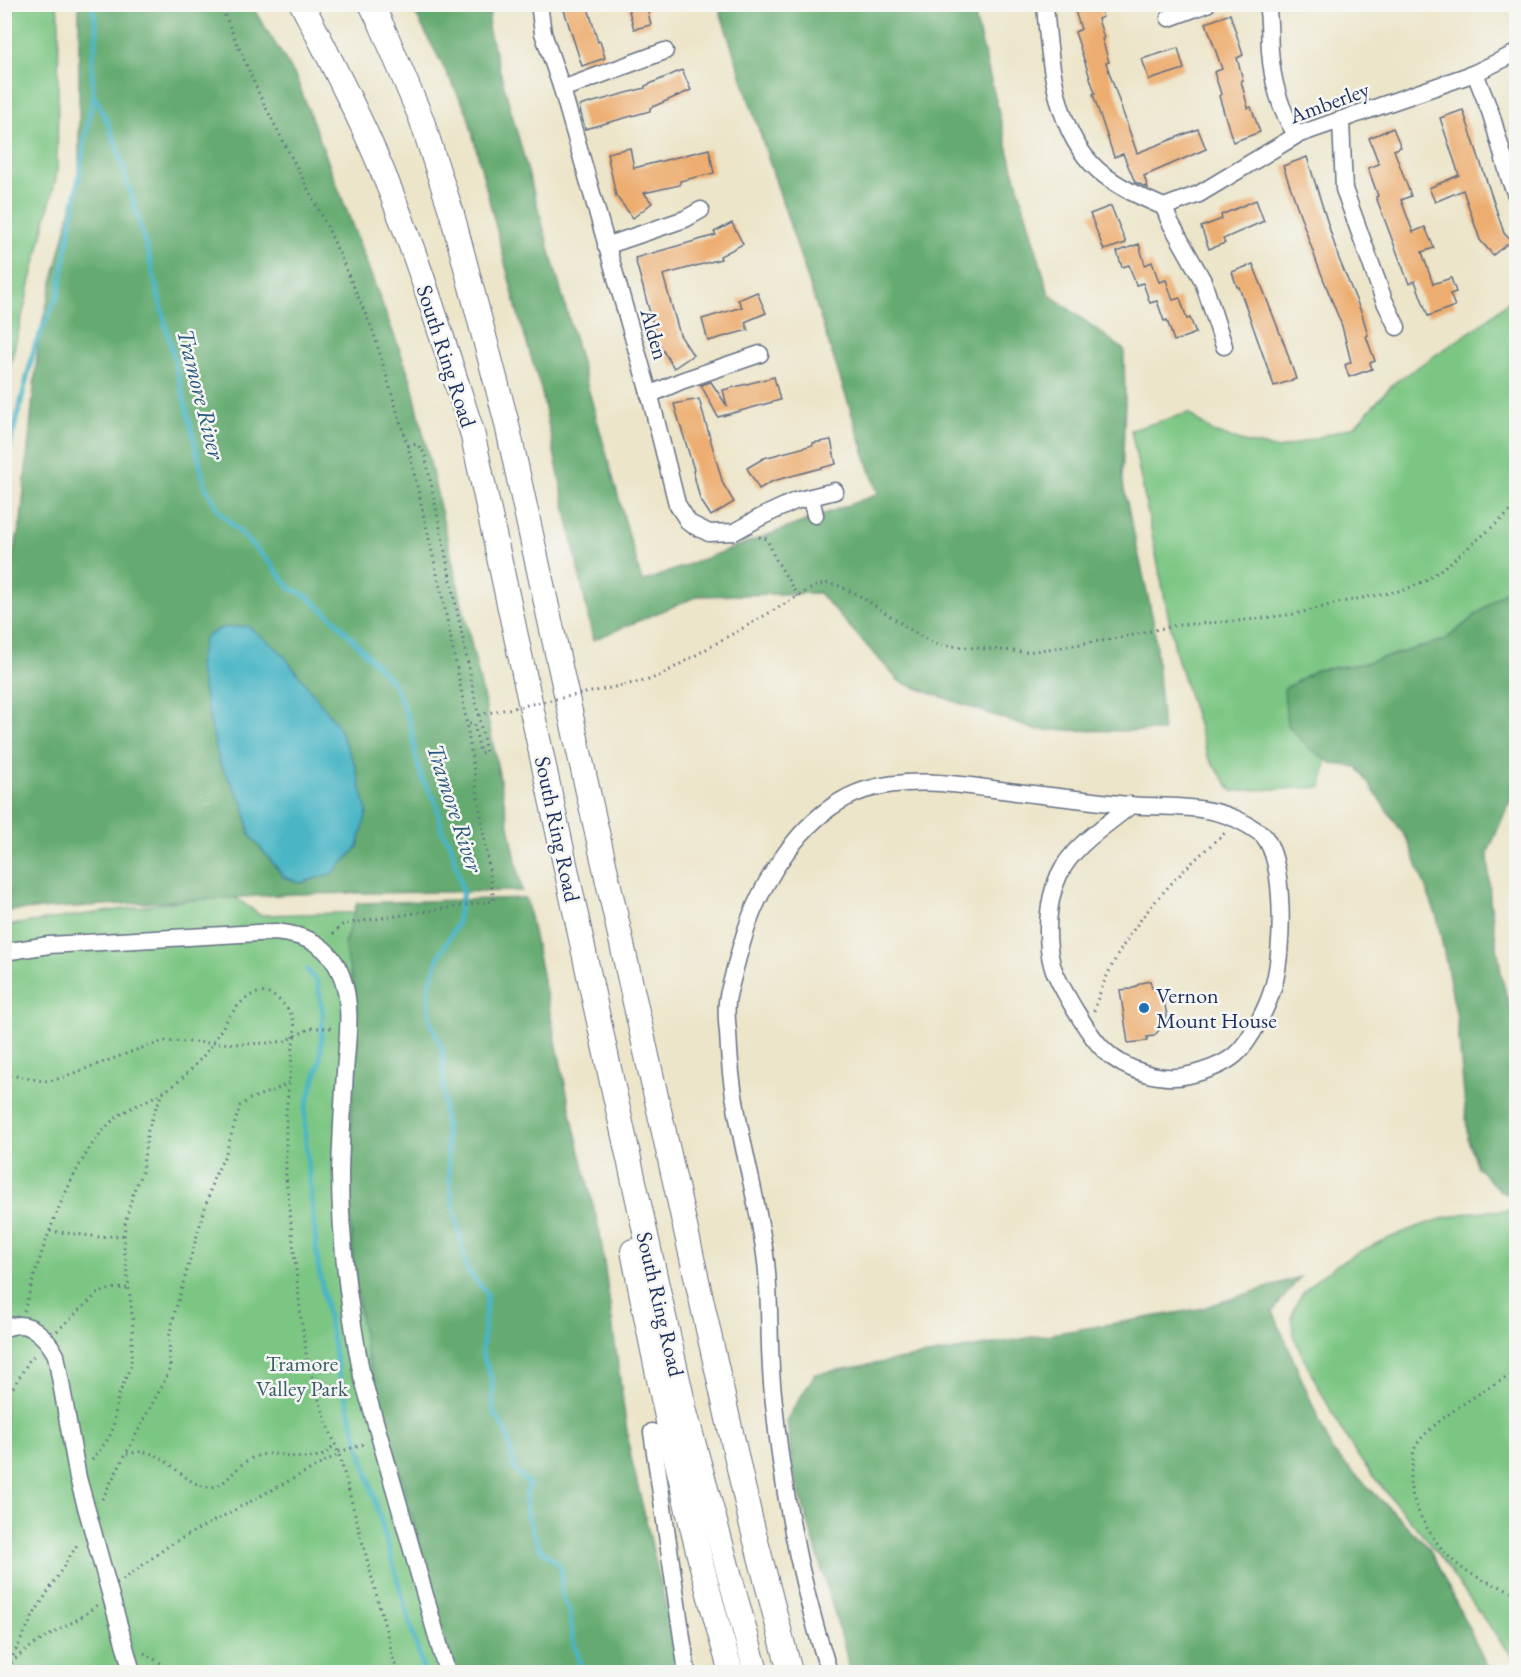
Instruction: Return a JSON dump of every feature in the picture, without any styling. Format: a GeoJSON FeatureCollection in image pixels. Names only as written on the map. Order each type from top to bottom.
{"type":"FeatureCollection","features":[{"type":"Feature","properties":{"kind":"highway","name":"South Ring Road"},"geometry":{"type":"LineString","coordinates":[[302,4],[369,141],[403,224],[472,432],[686,1416],[756,1672]]}},
{"type":"Feature","properties":{"kind":"highway","name":"South Ring Road"},"geometry":{"type":"LineString","coordinates":[[370,4],[382,26],[421,118],[449,203],[506,420],[751,1522],[790,1672]]}},
{"type":"Feature","properties":{"kind":"highway"},"geometry":{"type":"LineString","coordinates":[[613,1087],[628,1227],[661,1392],[706,1590],[731,1672]]}},
{"type":"Feature","properties":{"kind":"highway"},"geometry":{"type":"LineString","coordinates":[[751,1522],[807,1672]]}},
{"type":"Feature","properties":{"kind":"street","name":"Alden"},"geometry":{"type":"LineString","coordinates":[[539,4],[543,33],[562,89],[649,395],[677,504],[689,523],[709,533],[734,532]]}},
{"type":"Feature","properties":{"kind":"street"},"geometry":{"type":"LineString","coordinates":[[1046,4],[1051,68],[1059,104],[1073,138],[1098,171],[1133,194],[1164,207],[1203,281],[1224,346]]}},
{"type":"Feature","properties":{"kind":"street"},"geometry":{"type":"LineString","coordinates":[[1169,18],[1206,4]]}},
{"type":"Feature","properties":{"kind":"street"},"geometry":{"type":"LineString","coordinates":[[1267,4],[1270,51],[1277,90],[1287,122],[1297,135]]}},
{"type":"Feature","properties":{"kind":"street"},"geometry":{"type":"LineString","coordinates":[[562,89],[636,53],[665,51]]}},
{"type":"Feature","properties":{"kind":"street","name":"Amberley"},"geometry":{"type":"LineString","coordinates":[[1164,207],[1199,194],[1297,135],[1475,72],[1516,53]]}},
{"type":"Feature","properties":{"kind":"street"},"geometry":{"type":"LineString","coordinates":[[1475,72],[1491,114],[1516,195]]}},
{"type":"Feature","properties":{"kind":"street"},"geometry":{"type":"LineString","coordinates":[[1341,121],[1344,189],[1384,300],[1397,327]]}},
{"type":"Feature","properties":{"kind":"street"},"geometry":{"type":"LineString","coordinates":[[606,246],[685,219],[701,210]]}},
{"type":"Feature","properties":{"kind":"street"},"geometry":{"type":"LineString","coordinates":[[649,395],[681,381],[760,354]]}},
{"type":"Feature","properties":{"kind":"street"},"geometry":{"type":"LineString","coordinates":[[734,532],[795,501],[835,491]]}},
{"type":"Feature","properties":{"kind":"street"},"geometry":{"type":"LineString","coordinates":[[811,498],[815,515]]}},
{"type":"Feature","properties":{"kind":"street"},"geometry":{"type":"LineString","coordinates":[[829,1672],[810,1608],[781,1470],[772,1390],[766,1263],[754,1192],[735,1108],[727,1001],[754,907],[779,863],[799,837],[820,816],[849,797],[866,790],[907,783],[939,782],[1131,805],[1182,807],[1219,813],[1240,820],[1263,835],[1273,857],[1279,885],[1280,959],[1273,991],[1255,1027],[1237,1053],[1210,1070],[1177,1078],[1145,1073],[1110,1056],[1090,1034],[1068,999],[1052,964],[1048,932],[1051,901],[1058,877],[1071,853],[1131,805]]}},
{"type":"Feature","properties":{"kind":"street"},"geometry":{"type":"LineString","coordinates":[[4,952],[49,945],[275,932],[306,938],[321,945],[336,964],[347,996],[340,1172],[341,1205],[356,1346],[362,1376],[447,1672]]}},
{"type":"Feature","properties":{"kind":"street"},"geometry":{"type":"LineString","coordinates":[[12,1327],[35,1330],[48,1340],[56,1355],[78,1478],[132,1672]]}},
{"type":"Feature","properties":{"kind":"street"},"geometry":{"type":"LineString","coordinates":[[652,1432],[687,1672]]}},
{"type":"Feature","properties":{"kind":"path"},"geometry":{"type":"LineString","coordinates":[[220,4],[260,96],[328,228],[373,331],[408,446],[443,600],[466,724],[494,901],[343,924],[321,945]]}},
{"type":"Feature","properties":{"kind":"path"},"geometry":{"type":"LineString","coordinates":[[408,446],[417,444],[425,454],[486,752],[480,753],[474,723],[466,724]]}},
{"type":"Feature","properties":{"kind":"path"},"geometry":{"type":"LineString","coordinates":[[479,715],[649,680],[826,583],[839,586],[860,596],[920,636],[938,645],[1027,652],[1120,638],[1177,625],[1295,614],[1404,590],[1427,580],[1516,507]]}},
{"type":"Feature","properties":{"kind":"path"},"geometry":{"type":"LineString","coordinates":[[734,532],[767,539],[774,556],[798,597]]}},
{"type":"Feature","properties":{"kind":"path"},"geometry":{"type":"LineString","coordinates":[[1090,1034],[1094,1009],[1114,960],[1130,934],[1192,862],[1240,820]]}},
{"type":"Feature","properties":{"kind":"path"},"geometry":{"type":"LineString","coordinates":[[12,1327],[75,1174],[106,1127],[124,1112],[164,1092],[180,1080],[212,1043],[239,1004],[258,992],[267,992],[288,1008],[294,1018],[294,1036],[286,1112],[286,1176],[301,1318],[309,1366],[338,1453],[397,1671],[388,1672]]}},
{"type":"Feature","properties":{"kind":"path"},"geometry":{"type":"LineString","coordinates":[[4,1074],[43,1081],[55,1080],[164,1041],[269,1043],[285,1041],[311,1028],[331,1029]]}},
{"type":"Feature","properties":{"kind":"path"},"geometry":{"type":"LineString","coordinates":[[5,1672],[34,1614],[90,1523],[170,1367],[169,1337],[174,1315],[213,1180],[226,1153],[240,1106],[288,1082]]}},
{"type":"Feature","properties":{"kind":"path"},"geometry":{"type":"LineString","coordinates":[[78,1478],[109,1438],[118,1397],[131,1365],[133,1321],[124,1248],[125,1223],[130,1202],[142,1172],[147,1130],[164,1092]]}},
{"type":"Feature","properties":{"kind":"path"},"geometry":{"type":"LineString","coordinates":[[51,1231],[100,1237],[125,1235]]}},
{"type":"Feature","properties":{"kind":"path"},"geometry":{"type":"LineString","coordinates":[[1516,1373],[1471,1399],[1424,1435],[1414,1449],[1410,1480],[1414,1498],[1426,1527],[1447,1555],[1467,1571],[1516,1593]]}},
{"type":"Feature","properties":{"kind":"path"},"geometry":{"type":"LineString","coordinates":[[8,1665],[38,1641],[86,1614],[109,1591],[171,1544],[338,1453],[367,1443]]}},
{"type":"Feature","properties":{"kind":"path"},"geometry":{"type":"LineString","coordinates":[[126,1455],[143,1452],[156,1455],[173,1465],[189,1480],[206,1487],[214,1487],[226,1481],[247,1461],[262,1455],[278,1453],[305,1458],[319,1457],[335,1444]]}},
{"type":"Feature","properties":{"kind":"path"},"geometry":{"type":"LineString","coordinates":[[124,1641],[176,1672]]}},
{"type":"Feature","properties":{"kind":"green space"},"geometry":{"type":"Polygon","coordinates":[[[5,4],[57,5],[59,23],[57,174],[5,386],[5,4]]]}},
{"type":"Feature","properties":{"kind":"green space"},"geometry":{"type":"Polygon","coordinates":[[[79,5],[251,5],[296,77],[411,380],[485,704],[522,891],[294,894],[5,911],[5,587],[21,521],[39,336],[79,176],[79,5]],[[244,805],[250,835],[284,877],[300,883],[333,873],[358,847],[244,805]]]}},
{"type":"Feature","properties":{"kind":"green space"},"geometry":{"type":"Polygon","coordinates":[[[411,5],[491,5],[488,28],[642,582],[878,494],[718,5],[972,5],[1012,165],[1049,294],[1124,350],[1125,403],[1122,480],[1154,624],[1163,731],[1035,730],[900,682],[819,593],[698,596],[593,640],[541,389],[519,318],[467,112],[411,5]]]}},
{"type":"Feature","properties":{"kind":"green space"},"geometry":{"type":"Polygon","coordinates":[[[1516,295],[1516,652],[1331,729],[1322,787],[1232,791],[1208,757],[1176,654],[1131,430],[1188,413],[1213,432],[1244,442],[1279,449],[1355,426],[1394,383],[1483,323],[1516,295]]]}},
{"type":"Feature","properties":{"kind":"green space"},"geometry":{"type":"Polygon","coordinates":[[[1516,582],[1516,787],[1488,852],[1490,899],[1502,979],[1516,1029],[1516,1198],[1500,1191],[1477,1167],[1468,1139],[1457,1018],[1437,917],[1407,839],[1357,767],[1333,764],[1309,748],[1287,724],[1284,689],[1316,670],[1361,664],[1445,640],[1516,582]]]}},
{"type":"Feature","properties":{"kind":"green space","name":"Tramore Valley Park"},"geometry":{"type":"Polygon","coordinates":[[[231,894],[260,915],[505,909],[675,1672],[5,1672],[4,926],[231,894]]]}},
{"type":"Feature","properties":{"kind":"green space"},"geometry":{"type":"Polygon","coordinates":[[[526,898],[574,1127],[600,1233],[630,1453],[673,1635],[679,1672],[455,1672],[365,1347],[354,1272],[350,1211],[355,992],[344,944],[357,903],[526,898]]]}},
{"type":"Feature","properties":{"kind":"green space"},"geometry":{"type":"Polygon","coordinates":[[[1516,1209],[1516,1661],[1433,1548],[1358,1456],[1305,1361],[1294,1333],[1292,1315],[1306,1290],[1324,1274],[1372,1246],[1424,1224],[1448,1217],[1473,1212],[1516,1209]]]}},
{"type":"Feature","properties":{"kind":"green space"},"geometry":{"type":"Polygon","coordinates":[[[1300,1277],[1273,1311],[1332,1451],[1429,1548],[1490,1672],[849,1672],[845,1649],[792,1467],[787,1419],[815,1374],[1199,1309],[1300,1277]]]}},
{"type":"Feature","properties":{"kind":"water"},"geometry":{"type":"Polygon","coordinates":[[[248,626],[281,652],[336,723],[355,765],[367,812],[358,847],[333,873],[300,883],[284,877],[250,835],[244,805],[219,762],[198,665],[204,638],[221,628],[248,626]]]}},
{"type":"Feature","properties":{"kind":"building"},"geometry":{"type":"Polygon","coordinates":[[[562,4],[587,4],[605,58],[582,66],[562,4]]]}},
{"type":"Feature","properties":{"kind":"building"},"geometry":{"type":"Polygon","coordinates":[[[627,4],[646,4],[651,25],[634,29],[627,4]]]}},
{"type":"Feature","properties":{"kind":"building"},"geometry":{"type":"Polygon","coordinates":[[[1099,4],[1103,17],[1098,19],[1109,62],[1106,63],[1137,153],[1198,129],[1206,149],[1144,176],[1148,188],[1135,182],[1123,154],[1114,157],[1093,94],[1095,93],[1075,32],[1081,29],[1075,11],[1099,4]]]}},
{"type":"Feature","properties":{"kind":"building"},"geometry":{"type":"Polygon","coordinates":[[[1230,14],[1243,55],[1237,58],[1243,80],[1241,81],[1248,108],[1251,107],[1260,132],[1233,142],[1214,72],[1222,69],[1206,23],[1230,14]]]}},
{"type":"Feature","properties":{"kind":"building"},"geometry":{"type":"Polygon","coordinates":[[[1178,48],[1184,69],[1149,80],[1142,59],[1178,48]]]}},
{"type":"Feature","properties":{"kind":"building"},"geometry":{"type":"Polygon","coordinates":[[[682,70],[691,90],[650,108],[650,111],[585,129],[579,106],[645,88],[682,70]]]}},
{"type":"Feature","properties":{"kind":"building"},"geometry":{"type":"Polygon","coordinates":[[[1463,110],[1504,233],[1511,241],[1493,255],[1480,240],[1463,190],[1435,202],[1429,188],[1459,175],[1440,118],[1463,110]]]}},
{"type":"Feature","properties":{"kind":"building"},"geometry":{"type":"Polygon","coordinates":[[[1393,128],[1401,147],[1394,150],[1411,196],[1401,200],[1413,232],[1425,227],[1434,248],[1422,252],[1433,284],[1451,278],[1456,292],[1450,294],[1455,306],[1428,316],[1415,281],[1409,284],[1376,197],[1378,196],[1368,168],[1379,164],[1369,138],[1393,128]]]}},
{"type":"Feature","properties":{"kind":"building"},"geometry":{"type":"Polygon","coordinates":[[[630,148],[634,168],[709,149],[714,173],[680,181],[680,185],[644,193],[652,203],[633,218],[616,196],[607,153],[630,148]]]}},
{"type":"Feature","properties":{"kind":"building"},"geometry":{"type":"Polygon","coordinates":[[[1307,157],[1339,259],[1362,314],[1368,335],[1366,336],[1375,361],[1370,363],[1372,369],[1349,377],[1345,365],[1351,362],[1342,326],[1283,166],[1307,157]]]}},
{"type":"Feature","properties":{"kind":"building"},"geometry":{"type":"Polygon","coordinates":[[[1256,200],[1264,221],[1223,239],[1225,243],[1209,249],[1201,227],[1222,219],[1221,215],[1256,200]]]}},
{"type":"Feature","properties":{"kind":"building"},"geometry":{"type":"Polygon","coordinates":[[[1111,206],[1126,243],[1104,250],[1090,214],[1111,206]]]}},
{"type":"Feature","properties":{"kind":"building"},"geometry":{"type":"Polygon","coordinates":[[[732,223],[743,244],[720,256],[721,259],[663,275],[680,335],[693,355],[674,368],[658,343],[635,258],[716,235],[714,232],[732,223]]]}},
{"type":"Feature","properties":{"kind":"building"},"geometry":{"type":"Polygon","coordinates":[[[1139,244],[1145,265],[1152,262],[1159,282],[1166,280],[1173,300],[1180,298],[1187,319],[1190,318],[1196,333],[1174,341],[1157,301],[1150,303],[1143,283],[1136,285],[1129,265],[1122,267],[1117,252],[1139,244]]]}},
{"type":"Feature","properties":{"kind":"building"},"geometry":{"type":"Polygon","coordinates":[[[1253,264],[1296,379],[1274,386],[1232,272],[1253,264]]]}},
{"type":"Feature","properties":{"kind":"building"},"geometry":{"type":"Polygon","coordinates":[[[757,292],[766,313],[745,322],[748,330],[708,341],[702,319],[742,307],[738,300],[757,292]]]}},
{"type":"Feature","properties":{"kind":"building"},"geometry":{"type":"Polygon","coordinates":[[[774,377],[780,400],[718,417],[701,385],[711,382],[727,406],[723,390],[774,377]]]}},
{"type":"Feature","properties":{"kind":"building"},"geometry":{"type":"Polygon","coordinates":[[[699,399],[723,484],[734,502],[711,516],[700,499],[694,470],[674,404],[699,399]]]}},
{"type":"Feature","properties":{"kind":"building"},"geometry":{"type":"Polygon","coordinates":[[[831,440],[836,464],[773,481],[759,489],[747,468],[764,458],[831,440]]]}},
{"type":"Feature","properties":{"kind":"building","name":"Vernon Mount House"},"geometry":{"type":"Polygon","coordinates":[[[1150,981],[1152,988],[1161,992],[1164,1000],[1167,1016],[1165,1023],[1154,1036],[1147,1037],[1147,1041],[1128,1043],[1120,990],[1131,989],[1150,981]]]}},
{"type":"Feature","properties":{"kind":"waterway","name":"Tramore River"},"geometry":{"type":"LineString","coordinates":[[92,4],[97,32],[92,62],[93,94],[106,118],[118,150],[147,249],[206,488],[220,512],[271,564],[290,588],[307,596],[334,619],[393,683],[410,722],[422,779],[436,802],[442,831],[451,845],[463,893],[456,926],[438,958],[429,987],[430,1020],[443,1051],[444,1110],[451,1193],[467,1270],[487,1293],[482,1354],[492,1379],[494,1413],[507,1433],[514,1469],[530,1485],[525,1496],[527,1516],[540,1548],[561,1567],[562,1596],[570,1612],[573,1641],[583,1672]]}},
{"type":"Feature","properties":{"kind":"waterway"},"geometry":{"type":"LineString","coordinates":[[4,470],[35,345],[59,293],[93,94]]}},
{"type":"Feature","properties":{"kind":"waterway"},"geometry":{"type":"LineString","coordinates":[[307,970],[317,982],[323,1014],[320,1062],[305,1110],[305,1133],[318,1265],[339,1374],[424,1672]]}},
{"type":"Feature","properties":{"kind":"place","name":"Vernon Mount House"},"geometry":{"type":"Point","coordinates":[1144,1008]}}]}
